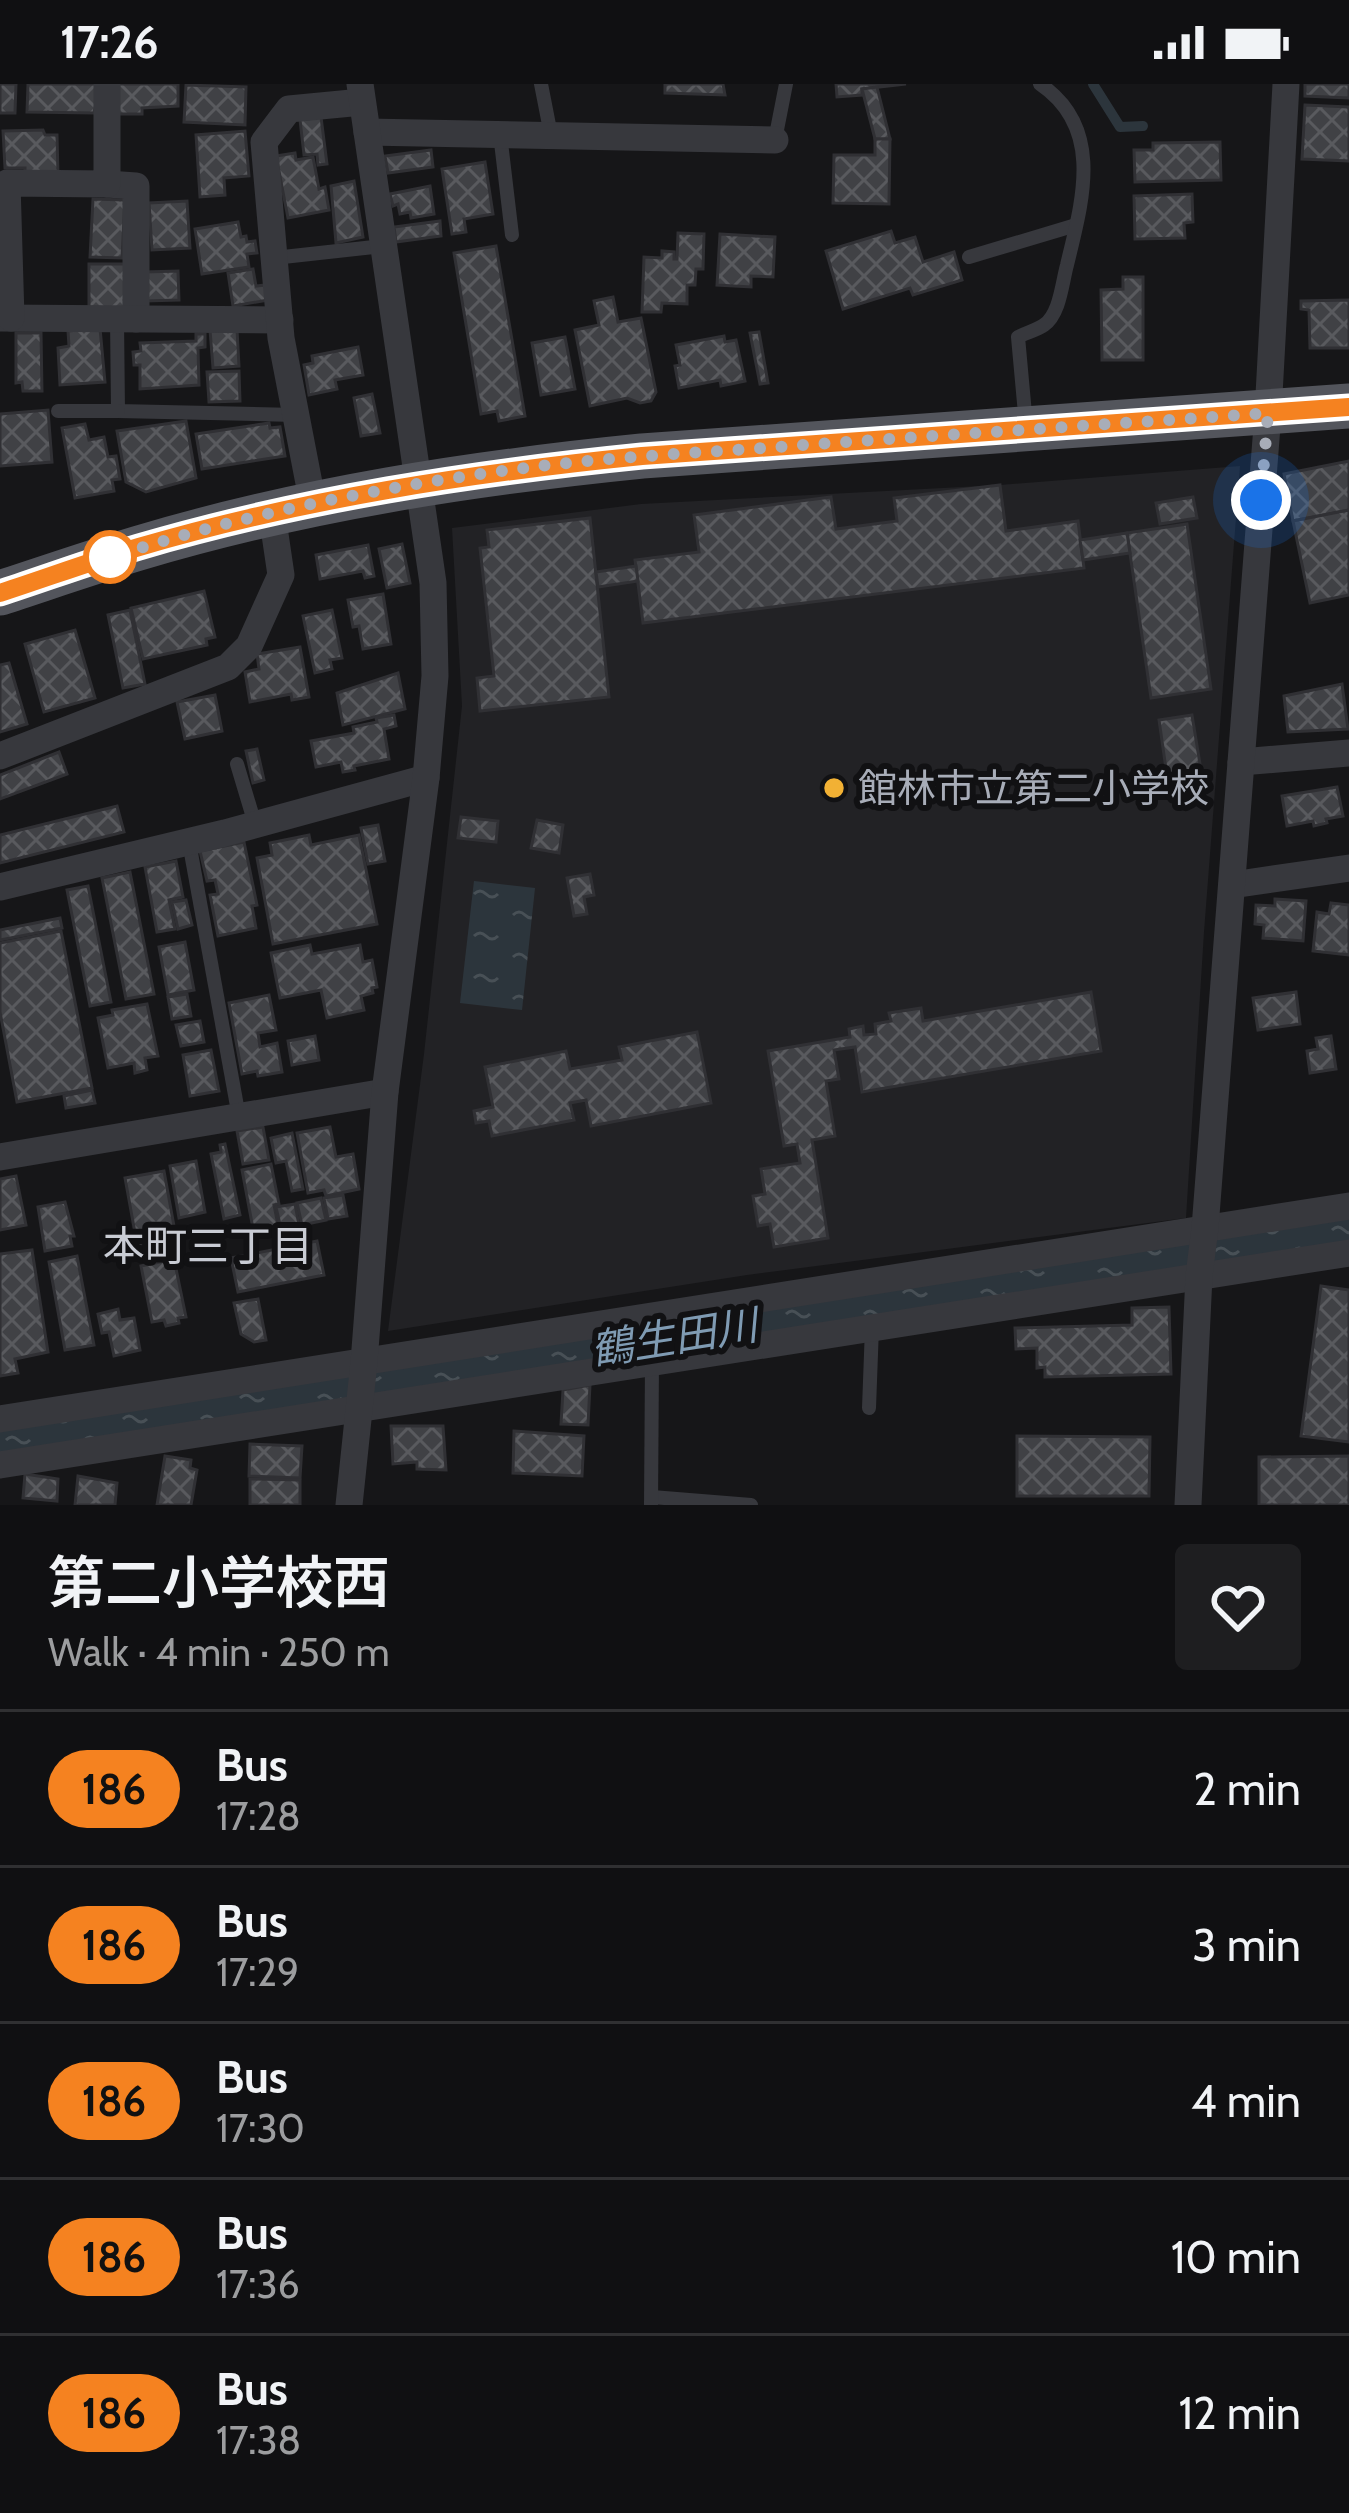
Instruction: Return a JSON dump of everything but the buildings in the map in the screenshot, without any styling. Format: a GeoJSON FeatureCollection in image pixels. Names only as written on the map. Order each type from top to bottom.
{"type":"FeatureCollection","features":[{"type":"Feature","properties":{"kind":"main road"},"geometry":{"type":"LineString","coordinates":[[0,593],[141,547],[292,509],[533,467],[1349,406]]}},
{"type":"Feature","properties":{"kind":"street"},"geometry":{"type":"LineString","coordinates":[[107,84],[107,184]]}},
{"type":"Feature","properties":{"kind":"street"},"geometry":{"type":"LineString","coordinates":[[1188,1505],[1199,1272],[1268,413],[1286,84]]}},
{"type":"Feature","properties":{"kind":"street"},"geometry":{"type":"LineString","coordinates":[[0,756],[228,668],[249,646],[280,575],[292,509],[296,415],[280,320],[264,142],[290,109],[361,93],[433,583],[435,676],[385,1092],[349,1505]]}},
{"type":"Feature","properties":{"kind":"street"},"geometry":{"type":"LineString","coordinates":[[367,132],[775,140]]}},
{"type":"Feature","properties":{"kind":"street"},"geometry":{"type":"LineString","coordinates":[[127,319],[136,186],[7,184],[6,318],[127,319],[280,320]]}},
{"type":"Feature","properties":{"kind":"street"},"geometry":{"type":"LineString","coordinates":[[1241,762],[1349,753]]}},
{"type":"Feature","properties":{"kind":"street"},"geometry":{"type":"LineString","coordinates":[[0,887],[426,778]]}},
{"type":"Feature","properties":{"kind":"street"},"geometry":{"type":"LineString","coordinates":[[1232,885],[1349,868]]}},
{"type":"Feature","properties":{"kind":"street"},"geometry":{"type":"LineString","coordinates":[[0,1157],[385,1092]]}},
{"type":"Feature","properties":{"kind":"street"},"geometry":{"type":"LineString","coordinates":[[0,1419],[364,1366],[1349,1206]]}},
{"type":"Feature","properties":{"kind":"street"},"geometry":{"type":"LineString","coordinates":[[0,1465],[1199,1272],[1349,1253]]}},
{"type":"Feature","properties":{"kind":"lane"},"geometry":{"type":"LineString","coordinates":[[541,84],[551,135]]}},
{"type":"Feature","properties":{"kind":"lane"},"geometry":{"type":"LineString","coordinates":[[775,140],[786,84]]}},
{"type":"Feature","properties":{"kind":"lane"},"geometry":{"type":"LineString","coordinates":[[1026,430],[1018,337],[1046,324],[1057,305],[1085,170],[1077,128],[1051,91],[1040,84]]}},
{"type":"Feature","properties":{"kind":"lane"},"geometry":{"type":"LineString","coordinates":[[500,134],[512,235]]}},
{"type":"Feature","properties":{"kind":"lane"},"geometry":{"type":"LineString","coordinates":[[969,256],[1076,225]]}},
{"type":"Feature","properties":{"kind":"lane"},"geometry":{"type":"LineString","coordinates":[[274,258],[382,246]]}},
{"type":"Feature","properties":{"kind":"lane"},"geometry":{"type":"LineString","coordinates":[[118,411],[127,319]]}},
{"type":"Feature","properties":{"kind":"lane"},"geometry":{"type":"LineString","coordinates":[[58,411],[296,415]]}},
{"type":"Feature","properties":{"kind":"lane"},"geometry":{"type":"LineString","coordinates":[[236,764],[255,824]]}},
{"type":"Feature","properties":{"kind":"lane"},"geometry":{"type":"LineString","coordinates":[[189,842],[239,1117]]}},
{"type":"Feature","properties":{"kind":"lane"},"geometry":{"type":"LineString","coordinates":[[869,1408],[872,1327]]}},
{"type":"Feature","properties":{"kind":"lane"},"geometry":{"type":"LineString","coordinates":[[652,1362],[652,1501],[751,1505]]}},
{"type":"Feature","properties":{"kind":"shaded area","name":"館林市立第二小学校"},"geometry":{"type":"Polygon","coordinates":[[[1240,466],[1186,1218],[747,1275],[388,1331],[462,706],[452,528],[641,504],[1000,485],[1240,466]]]}},
{"type":"Feature","properties":{"kind":"water"},"geometry":{"type":"Polygon","coordinates":[[[474,881],[535,888],[522,1010],[460,1003],[474,881]]]}},
{"type":"Feature","properties":{"kind":"water","name":"鶴生田川"},"geometry":{"type":"Polygon","coordinates":[[[1349,1219],[1349,1243],[0,1452],[0,1430],[1349,1219]]]}},
{"type":"Feature","properties":{"kind":"waterway"},"geometry":{"type":"LineString","coordinates":[[1093,84],[1120,127],[1143,126]]}},
{"type":"Feature","properties":{"kind":"bus line","name":"186"},"geometry":{"type":"LineString","coordinates":[[0,593],[141,547],[272,514],[417,484],[533,467],[1349,407]]}},
{"type":"Feature","properties":{"kind":"place","name":"館林市立第二小学校"},"geometry":{"type":"Point","coordinates":[834,788]}},
{"type":"Feature","properties":{"kind":"district","name":"本町三丁目"},"geometry":{"type":"Point","coordinates":[208,1246]}},
{"type":"Feature","properties":{"kind":"route"},"geometry":{"type":"LineString","coordinates":[[110,557],[106,559],[313,505],[533,467],[1268,413],[1261,500]]}}]}
